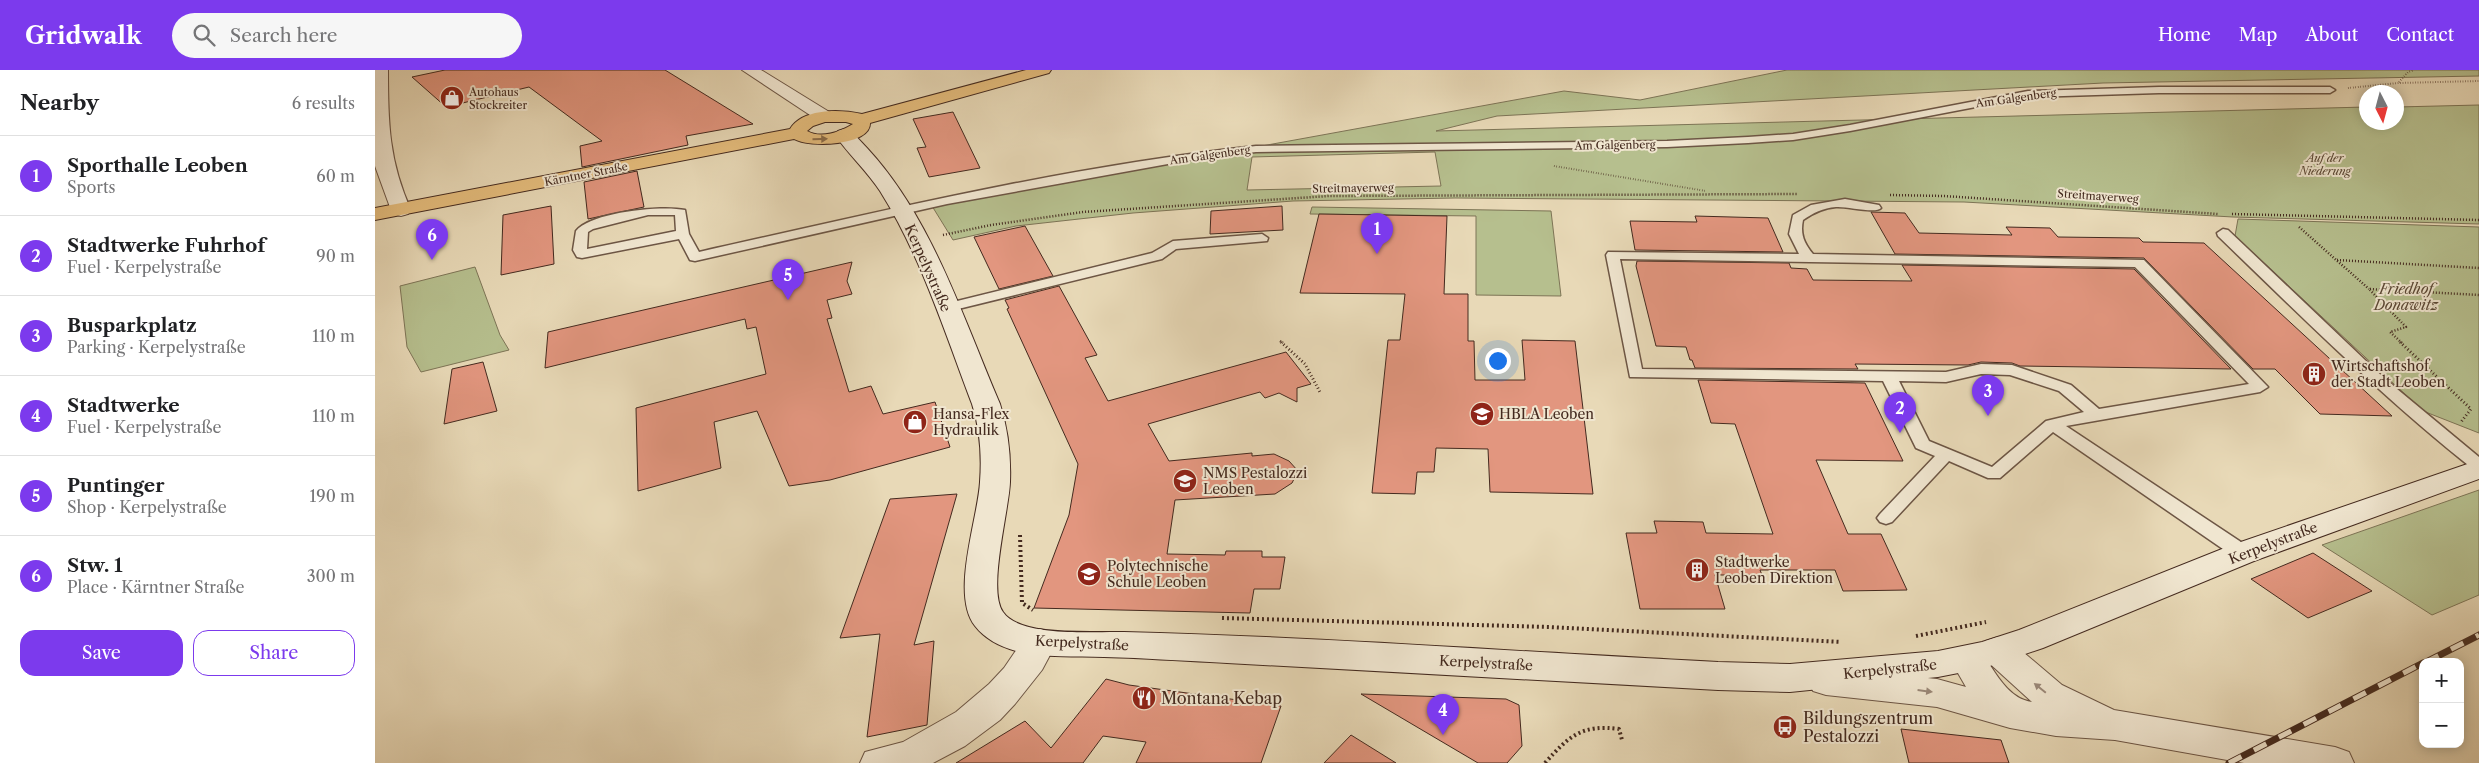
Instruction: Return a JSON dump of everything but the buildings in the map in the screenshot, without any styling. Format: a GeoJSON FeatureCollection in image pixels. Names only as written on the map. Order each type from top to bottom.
{"type":"FeatureCollection","features":[{"type":"Feature","properties":{"kind":"main road"},"geometry":{"type":"LineString","coordinates":[[381,70],[379,150],[384,173],[401,210]]}},
{"type":"Feature","properties":{"kind":"main road"},"geometry":{"type":"LineString","coordinates":[[861,120],[861,126],[858,129],[844,135],[820,139],[801,137],[797,133],[798,129],[804,124],[825,117],[847,116],[861,120],[1043,70]]}},
{"type":"Feature","properties":{"kind":"main road"},"geometry":{"type":"LineString","coordinates":[[757,74],[781,73]]}},
{"type":"Feature","properties":{"kind":"main road"},"geometry":{"type":"LineString","coordinates":[[757,74],[825,117]]}},
{"type":"Feature","properties":{"kind":"main road","name":"Kärntner Straße"},"geometry":{"type":"LineString","coordinates":[[375,214],[797,133]]}},
{"type":"Feature","properties":{"kind":"main road","name":"Kerpelystraße"},"geometry":{"type":"LineString","coordinates":[[844,135],[874,170],[901,210],[917,241],[986,404],[991,419],[995,449],[995,484],[985,542],[981,596],[987,617],[1001,630],[1016,638],[1040,629],[1790,678],[1886,670],[1988,643],[2040,635],[2243,553],[2479,469]]}},
{"type":"Feature","properties":{"kind":"main road"},"geometry":{"type":"LineString","coordinates":[[879,763],[912,756],[960,731],[990,706],[1028,666],[1040,629]]}},
{"type":"Feature","properties":{"kind":"main road"},"geometry":{"type":"LineString","coordinates":[[2010,713],[1978,678],[1969,661],[1988,643],[2049,695],[2115,726]]}},
{"type":"Feature","properties":{"kind":"main road"},"geometry":{"type":"LineString","coordinates":[[1790,678],[1937,693],[2010,713],[2056,721],[2115,726],[2335,763]]}},
{"type":"Feature","properties":{"kind":"lane","name":"Am Galgenberg"},"geometry":{"type":"LineString","coordinates":[[683,234],[695,257],[947,200],[1201,155],[1255,149],[1667,144],[1748,140],[1793,137],[1850,128],[2028,94],[2150,90],[2330,90]]}},
{"type":"Feature","properties":{"kind":"lane"},"geometry":{"type":"LineString","coordinates":[[1807,256],[1798,244],[1795,234],[1797,218],[1806,210],[1828,204],[1844,203],[1875,208]]}},
{"type":"Feature","properties":{"kind":"lane"},"geometry":{"type":"LineString","coordinates":[[675,211],[681,213],[683,234],[582,254],[580,250],[582,232],[589,226],[653,212],[675,211]]}},
{"type":"Feature","properties":{"kind":"lane"},"geometry":{"type":"LineString","coordinates":[[2223,233],[2391,393],[2447,441],[2479,465]]}},
{"type":"Feature","properties":{"kind":"lane"},"geometry":{"type":"LineString","coordinates":[[946,308],[1157,256],[1173,245],[1262,238]]}},
{"type":"Feature","properties":{"kind":"lane"},"geometry":{"type":"LineString","coordinates":[[1889,376],[1922,444],[1995,474],[2052,424],[2096,414],[2260,387],[2139,263],[1807,256],[1613,255],[1635,374],[1889,376],[1946,377],[1981,369],[2012,370],[2065,388],[2096,414]]}},
{"type":"Feature","properties":{"kind":"lane"},"geometry":{"type":"LineString","coordinates":[[2052,424],[2243,553]]}},
{"type":"Feature","properties":{"kind":"lane"},"geometry":{"type":"LineString","coordinates":[[1886,518],[1946,454]]}},
{"type":"Feature","properties":{"kind":"path"},"geometry":{"type":"LineString","coordinates":[[2399,83],[2408,72],[2413,70]]}},
{"type":"Feature","properties":{"kind":"path"},"geometry":{"type":"LineString","coordinates":[[2330,90],[2399,83],[2479,81]]}},
{"type":"Feature","properties":{"kind":"path","name":"Streitmayerweg"},"geometry":{"type":"LineString","coordinates":[[1548,164],[1716,193]]}},
{"type":"Feature","properties":{"kind":"path","name":"Streitmayerweg"},"geometry":{"type":"LineString","coordinates":[[917,241],[991,225],[1051,216],[1153,206],[1329,196],[1805,194]]}},
{"type":"Feature","properties":{"kind":"path","name":"Streitmayerweg"},"geometry":{"type":"LineString","coordinates":[[1885,195],[1963,197],[2220,214]]}},
{"type":"Feature","properties":{"kind":"path"},"geometry":{"type":"LineString","coordinates":[[2230,214],[2479,220]]}},
{"type":"Feature","properties":{"kind":"path"},"geometry":{"type":"LineString","coordinates":[[2299,227],[2369,289],[2406,327],[2390,332],[2471,409],[2447,441]]}},
{"type":"Feature","properties":{"kind":"path"},"geometry":{"type":"LineString","coordinates":[[2337,260],[2479,268]]}},
{"type":"Feature","properties":{"kind":"path"},"geometry":{"type":"LineString","coordinates":[[2369,289],[2479,295]]}},
{"type":"Feature","properties":{"kind":"path"},"geometry":{"type":"LineString","coordinates":[[1280,341],[1293,349],[1305,363],[1321,394]]}},
{"type":"Feature","properties":{"kind":"path"},"geometry":{"type":"LineString","coordinates":[[1020,533],[1022,603],[1040,629]]}},
{"type":"Feature","properties":{"kind":"path"},"geometry":{"type":"LineString","coordinates":[[1214,618],[1549,627],[1845,642]]}},
{"type":"Feature","properties":{"kind":"path"},"geometry":{"type":"LineString","coordinates":[[1911,637],[1988,643]]}},
{"type":"Feature","properties":{"kind":"path"},"geometry":{"type":"LineString","coordinates":[[1545,763],[1564,740],[1577,731],[1605,726],[1619,729],[1622,740]]}},
{"type":"Feature","properties":{"kind":"green space","name":"Auf der Niederung"},"geometry":{"type":"Polygon","coordinates":[[[1787,70],[2479,70],[2479,76],[2103,83],[1497,116],[1436,131],[2359,107],[2359,130],[2404,130],[2404,107],[2479,105],[2479,224],[2233,217],[1964,202],[1455,198],[1293,201],[1133,213],[1016,226],[953,240],[932,206],[1564,91],[1640,100],[1787,70]],[[1435,152],[1252,157],[1247,190],[1441,186],[1435,152]]]}},
{"type":"Feature","properties":{"kind":"green space"},"geometry":{"type":"Polygon","coordinates":[[[1312,207],[1551,211],[1561,296],[1476,295],[1476,216],[1310,214],[1312,207]]]}},
{"type":"Feature","properties":{"kind":"green space","name":"Friedhof Donawitz"},"geometry":{"type":"Polygon","coordinates":[[[2238,219],[2479,227],[2479,433],[2423,411],[2235,236],[2238,219]]]}},
{"type":"Feature","properties":{"kind":"green space"},"geometry":{"type":"Polygon","coordinates":[[[475,267],[500,335],[509,350],[421,372],[407,347],[400,286],[475,267]]]}},
{"type":"Feature","properties":{"kind":"green space"},"geometry":{"type":"Polygon","coordinates":[[[2479,490],[2479,595],[2432,615],[2322,545],[2479,490]]]}},
{"type":"Feature","properties":{"kind":"railway"},"geometry":{"type":"LineString","coordinates":[[2434,658],[2479,635]]}},
{"type":"Feature","properties":{"kind":"railway"},"geometry":{"type":"LineString","coordinates":[[2229,763],[2419,665]]}},
{"type":"Feature","properties":{"kind":"place","name":"Autohaus Stockreiter"},"geometry":{"type":"Point","coordinates":[452,98]}},
{"type":"Feature","properties":{"kind":"place","name":"Sporthalle Leoben"},"geometry":{"type":"Point","coordinates":[1377,254]}},
{"type":"Feature","properties":{"kind":"place","name":"Stw. 1"},"geometry":{"type":"Point","coordinates":[432,260]}},
{"type":"Feature","properties":{"kind":"place","name":"Puntinger"},"geometry":{"type":"Point","coordinates":[788,300]}},
{"type":"Feature","properties":{"kind":"place","name":"Wirtschaftshof der Stadt Leoben"},"geometry":{"type":"Point","coordinates":[2314,374]}},
{"type":"Feature","properties":{"kind":"place","name":"HBLA Leoben"},"geometry":{"type":"Point","coordinates":[1482,414]}},
{"type":"Feature","properties":{"kind":"place","name":"Busparkplatz"},"geometry":{"type":"Point","coordinates":[1988,416]}},
{"type":"Feature","properties":{"kind":"place","name":"Hansa-Flex Hydraulik"},"geometry":{"type":"Point","coordinates":[915,422]}},
{"type":"Feature","properties":{"kind":"place","name":"Stadtwerke Fuhrhof"},"geometry":{"type":"Point","coordinates":[1900,433]}},
{"type":"Feature","properties":{"kind":"place","name":"NMS Pestalozzi Leoben"},"geometry":{"type":"Point","coordinates":[1185,481]}},
{"type":"Feature","properties":{"kind":"place","name":"Stadtwerke Leoben Direktion"},"geometry":{"type":"Point","coordinates":[1697,570]}},
{"type":"Feature","properties":{"kind":"place","name":"Polytechnische Schule Leoben"},"geometry":{"type":"Point","coordinates":[1089,574]}},
{"type":"Feature","properties":{"kind":"place","name":"Montana Kebap"},"geometry":{"type":"Point","coordinates":[1144,698]}},
{"type":"Feature","properties":{"kind":"place","name":"Bildungszentrum Pestalozzi"},"geometry":{"type":"Point","coordinates":[1785,727]}},
{"type":"Feature","properties":{"kind":"place","name":"Stadtwerke"},"geometry":{"type":"Point","coordinates":[1443,735]}}]}
